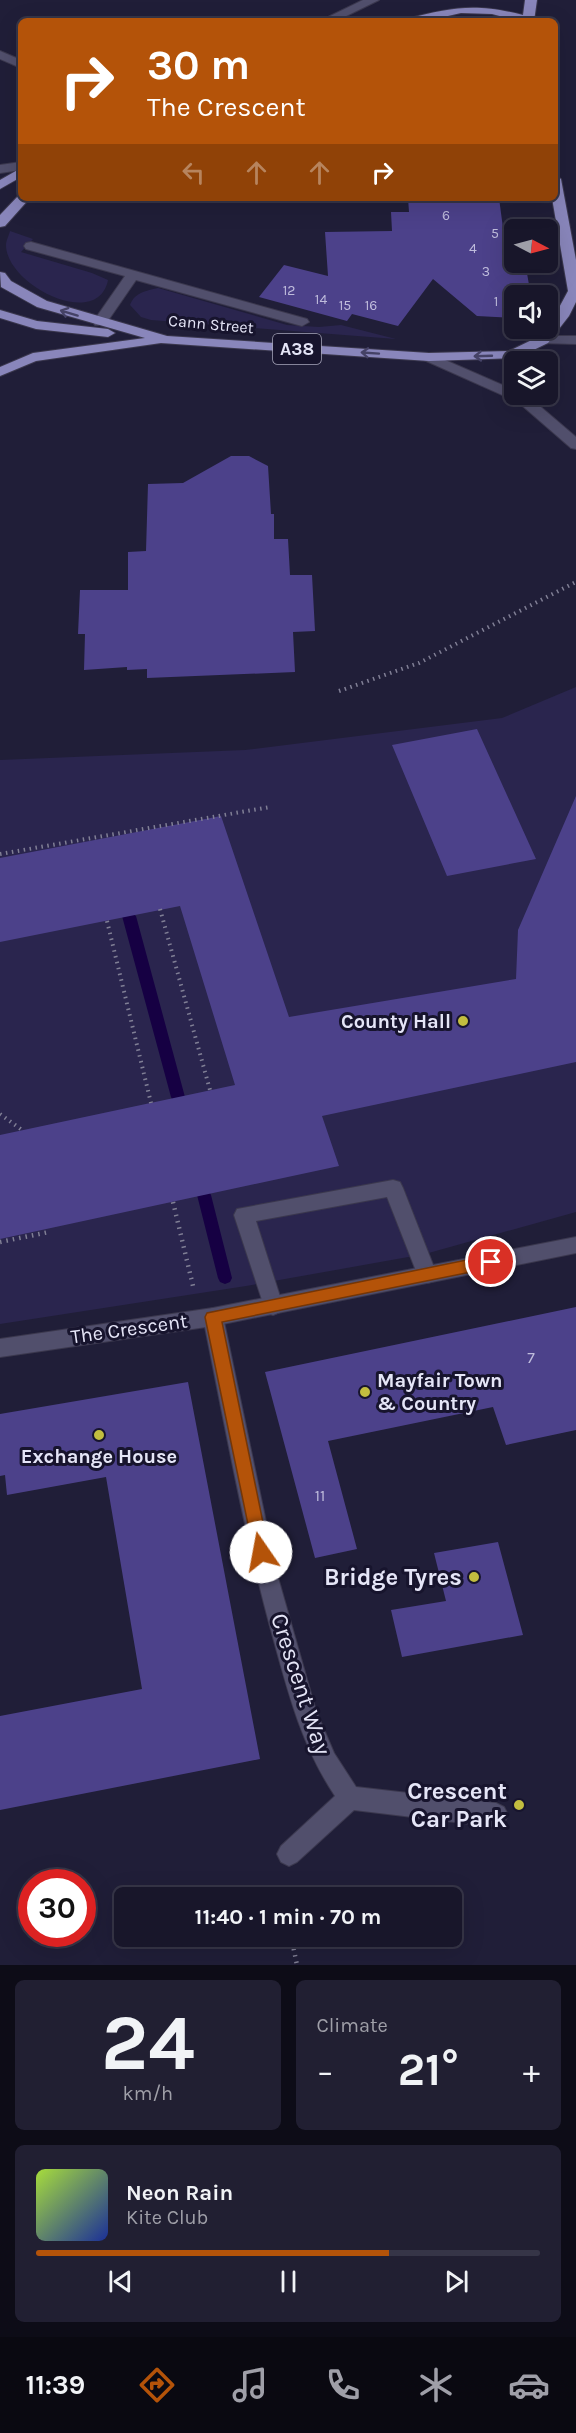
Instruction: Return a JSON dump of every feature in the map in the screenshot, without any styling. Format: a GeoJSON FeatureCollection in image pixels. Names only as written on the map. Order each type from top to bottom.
{"type":"FeatureCollection","features":[{"type":"Feature","properties":{"kind":"main road"},"geometry":{"type":"LineString","coordinates":[[411,18],[447,0]]}},
{"type":"Feature","properties":{"kind":"main road"},"geometry":{"type":"LineString","coordinates":[[528,18],[531,0]]}},
{"type":"Feature","properties":{"kind":"main road"},"geometry":{"type":"LineString","coordinates":[[424,18],[461,10],[492,11],[517,18]]}},
{"type":"Feature","properties":{"kind":"main road"},"geometry":{"type":"LineString","coordinates":[[0,185],[18,174]]}},
{"type":"Feature","properties":{"kind":"main road","name":"A38"},"geometry":{"type":"LineString","coordinates":[[429,357],[512,355],[543,340],[562,316],[575,294],[558,195]]}},
{"type":"Feature","properties":{"kind":"main road"},"geometry":{"type":"LineString","coordinates":[[0,223],[21,201]]}},
{"type":"Feature","properties":{"kind":"main road","name":"Cann Street"},"geometry":{"type":"LineString","coordinates":[[0,276],[6,284],[42,304],[166,340],[429,357]]}},
{"type":"Feature","properties":{"kind":"main road","name":"A38"},"geometry":{"type":"LineString","coordinates":[[0,314],[36,325],[166,340]]}},
{"type":"Feature","properties":{"kind":"main road","name":"A38"},"geometry":{"type":"LineString","coordinates":[[0,372],[33,357],[166,340]]}},
{"type":"Feature","properties":{"kind":"street"},"geometry":{"type":"LineString","coordinates":[[340,0],[355,8]]}},
{"type":"Feature","properties":{"kind":"street"},"geometry":{"type":"LineString","coordinates":[[333,18],[373,0]]}},
{"type":"Feature","properties":{"kind":"street"},"geometry":{"type":"LineString","coordinates":[[0,55],[18,63]]}},
{"type":"Feature","properties":{"kind":"street"},"geometry":{"type":"LineString","coordinates":[[0,169],[18,166]]}},
{"type":"Feature","properties":{"kind":"street","name":"Cann Street"},"geometry":{"type":"LineString","coordinates":[[31,246],[302,322]]}},
{"type":"Feature","properties":{"kind":"street"},"geometry":{"type":"LineString","coordinates":[[100,322],[132,276]]}},
{"type":"Feature","properties":{"kind":"street"},"geometry":{"type":"LineString","coordinates":[[543,340],[576,340]]}},
{"type":"Feature","properties":{"kind":"street"},"geometry":{"type":"LineString","coordinates":[[429,357],[523,399],[564,432],[576,445]]}},
{"type":"Feature","properties":{"kind":"street"},"geometry":{"type":"LineString","coordinates":[[273,1306],[244,1215],[393,1188],[427,1275]]}},
{"type":"Feature","properties":{"kind":"street","name":"The Crescent"},"geometry":{"type":"LineString","coordinates":[[0,1348],[207,1318],[576,1245]]}},
{"type":"Feature","properties":{"kind":"street","name":"Crescent Way"},"geometry":{"type":"LineString","coordinates":[[207,1318],[266,1574],[309,1721],[325,1761],[350,1798]]}},
{"type":"Feature","properties":{"kind":"street"},"geometry":{"type":"LineString","coordinates":[[288,1854],[350,1798],[496,1815]]}},
{"type":"Feature","properties":{"kind":"path"},"geometry":{"type":"LineString","coordinates":[[339,691],[419,663],[576,582]]}},
{"type":"Feature","properties":{"kind":"path"},"geometry":{"type":"LineString","coordinates":[[0,854],[270,807]]}},
{"type":"Feature","properties":{"kind":"path"},"geometry":{"type":"LineString","coordinates":[[160,909],[210,1090]]}},
{"type":"Feature","properties":{"kind":"path"},"geometry":{"type":"LineString","coordinates":[[107,921],[151,1103]]}},
{"type":"Feature","properties":{"kind":"path"},"geometry":{"type":"LineString","coordinates":[[0,1114],[22,1130]]}},
{"type":"Feature","properties":{"kind":"path"},"geometry":{"type":"LineString","coordinates":[[174,1202],[207,1318]]}},
{"type":"Feature","properties":{"kind":"path"},"geometry":{"type":"LineString","coordinates":[[0,1242],[49,1232]]}},
{"type":"Feature","properties":{"kind":"path"},"geometry":{"type":"LineString","coordinates":[[293,1947],[297,1965]]}},
{"type":"Feature","properties":{"kind":"shaded area"},"geometry":{"type":"Polygon","coordinates":[[[10,231],[33,239],[21,252],[108,280],[101,295],[88,302],[71,302],[53,297],[36,287],[21,275],[10,260],[6,245],[10,231]]]}},
{"type":"Feature","properties":{"kind":"shaded area"},"geometry":{"type":"Polygon","coordinates":[[[158,288],[287,325],[319,327],[341,325],[396,339],[151,320],[141,317],[130,305],[132,301],[141,293],[158,288]]]}},
{"type":"Feature","properties":{"kind":"shaded area","name":"County Hall"},"geometry":{"type":"Polygon","coordinates":[[[576,687],[576,1212],[425,1254],[246,1286],[0,1324],[0,760],[245,750],[502,718],[576,687]]]}},
{"type":"Feature","properties":{"kind":"building"},"geometry":{"type":"Polygon","coordinates":[[[408,201],[499,201],[504,228],[504,273],[527,273],[529,285],[504,285],[504,317],[477,316],[433,279],[398,326],[352,314],[347,321],[259,297],[284,265],[328,276],[325,232],[392,231],[391,212],[409,212],[408,201]]]}},
{"type":"Feature","properties":{"kind":"building"},"geometry":{"type":"Polygon","coordinates":[[[231,456],[249,456],[268,466],[271,514],[274,514],[274,539],[288,539],[290,575],[312,575],[315,631],[293,632],[295,672],[147,678],[147,669],[127,670],[127,667],[84,670],[85,634],[78,634],[80,590],[128,590],[128,552],[146,551],[148,484],[183,483],[231,456]]]}},
{"type":"Feature","properties":{"kind":"building"},"geometry":{"type":"Polygon","coordinates":[[[477,729],[536,859],[447,876],[392,745],[477,729]]]}},
{"type":"Feature","properties":{"kind":"building","name":"County Hall"},"geometry":{"type":"Polygon","coordinates":[[[576,796],[576,1062],[322,1116],[339,1166],[0,1239],[0,1135],[235,1085],[180,906],[0,942],[0,858],[221,816],[289,1017],[516,979],[518,930],[576,796]]]}},
{"type":"Feature","properties":{"kind":"building"},"geometry":{"type":"Polygon","coordinates":[[[576,1307],[576,1430],[506,1445],[493,1407],[328,1441],[357,1549],[315,1558],[265,1372],[576,1307]]]}},
{"type":"Feature","properties":{"kind":"building"},"geometry":{"type":"Polygon","coordinates":[[[188,1382],[260,1759],[0,1810],[0,1716],[142,1689],[106,1477],[7,1495],[5,1475],[0,1476],[0,1414],[188,1382]]]}},
{"type":"Feature","properties":{"kind":"building","name":"Bridge Tyres"},"geometry":{"type":"Polygon","coordinates":[[[498,1542],[523,1635],[402,1657],[391,1610],[446,1601],[434,1553],[498,1542]]]}},
{"type":"Feature","properties":{"kind":"waterway"},"geometry":{"type":"LineString","coordinates":[[129,916],[178,1097]]}},
{"type":"Feature","properties":{"kind":"waterway"},"geometry":{"type":"LineString","coordinates":[[204,1195],[225,1278]]}},
{"type":"Feature","properties":{"kind":"place","name":"County Hall"},"geometry":{"type":"Point","coordinates":[463,1021]}},
{"type":"Feature","properties":{"kind":"place","name":"Mayfair Town & Country"},"geometry":{"type":"Point","coordinates":[365,1392]}},
{"type":"Feature","properties":{"kind":"place","name":"Exchange House"},"geometry":{"type":"Point","coordinates":[99,1435]}},
{"type":"Feature","properties":{"kind":"place","name":"Bridge Tyres"},"geometry":{"type":"Point","coordinates":[474,1577]}},
{"type":"Feature","properties":{"kind":"place","name":"Crescent Car Park"},"geometry":{"type":"Point","coordinates":[519,1805]}},
{"type":"Feature","properties":{"kind":"route"},"geometry":{"type":"LineString","coordinates":[[261,1552],[213,1317],[491,1262]]}}]}
